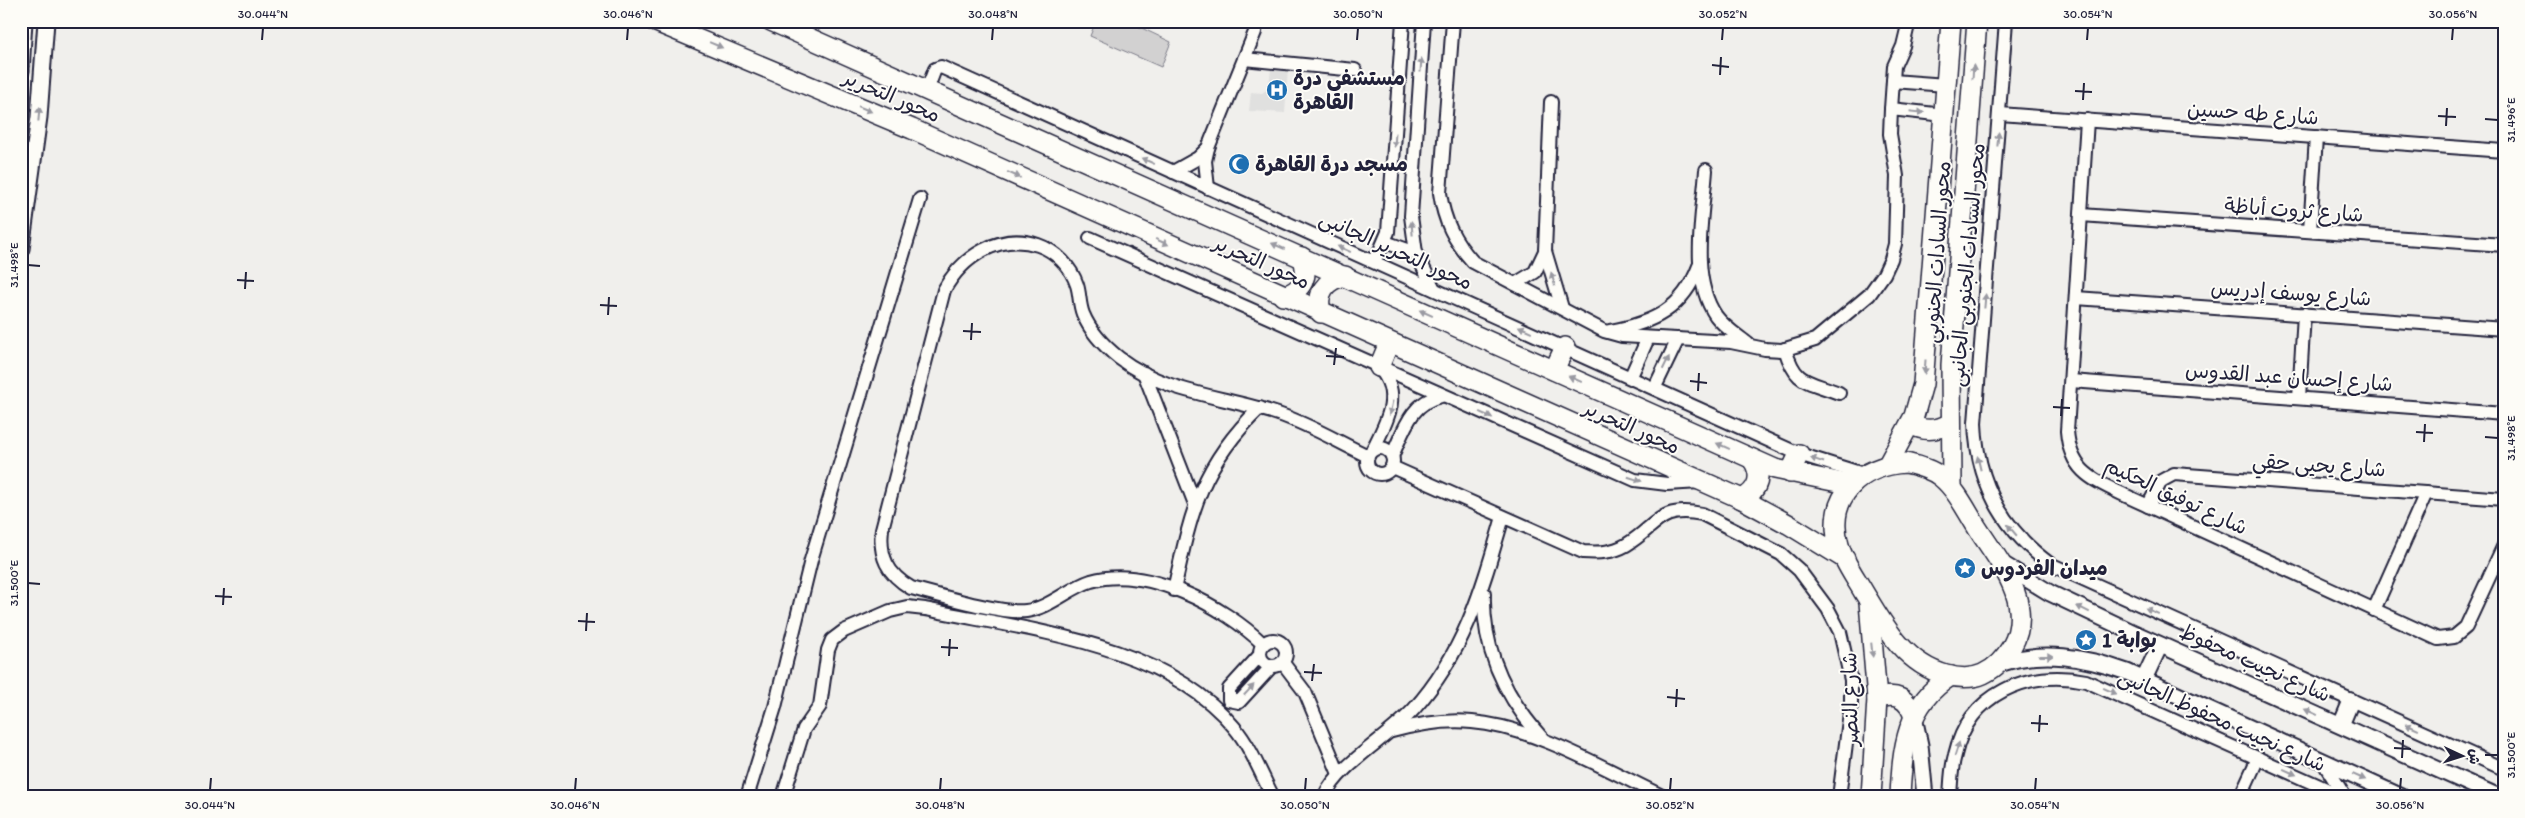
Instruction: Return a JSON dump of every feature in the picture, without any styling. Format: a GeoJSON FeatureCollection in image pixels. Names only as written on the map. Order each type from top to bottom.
{"type":"FeatureCollection","features":[{"type":"Feature","properties":{"kind":"main road","name":"محور التحرير"},"geometry":{"type":"LineString","coordinates":[[654,21],[912,129],[1700,482],[1742,499],[1788,524],[1845,559]]}},
{"type":"Feature","properties":{"kind":"main road","name":"محور التحرير"},"geometry":{"type":"LineString","coordinates":[[771,21],[1752,459],[1790,473],[1858,479]]}},
{"type":"Feature","properties":{"kind":"main road","name":"محور السادات الجنوبي"},"geometry":{"type":"LineString","coordinates":[[1888,464],[1910,424],[1923,384],[1951,21]]}},
{"type":"Feature","properties":{"kind":"main road","name":"محور السادات الجنوبي"},"geometry":{"type":"LineString","coordinates":[[1952,487],[1951,365],[1977,21]]}},
{"type":"Feature","properties":{"kind":"main road"},"geometry":{"type":"LineString","coordinates":[[1283,296],[1298,289],[1304,282],[1305,265],[1302,257]]}},
{"type":"Feature","properties":{"kind":"main road"},"geometry":{"type":"LineString","coordinates":[[1321,313],[1319,296],[1323,288],[1329,282],[1345,276]]}},
{"type":"Feature","properties":{"kind":"main road"},"geometry":{"type":"LineString","coordinates":[[1379,367],[1389,343]]}},
{"type":"Feature","properties":{"kind":"main road"},"geometry":{"type":"LineString","coordinates":[[1554,370],[1565,346]]}},
{"type":"Feature","properties":{"kind":"main road"},"geometry":{"type":"LineString","coordinates":[[1910,424],[1921,429],[1933,430],[1950,423]]}},
{"type":"Feature","properties":{"kind":"main road"},"geometry":{"type":"LineString","coordinates":[[1790,473],[1799,454]]}},
{"type":"Feature","properties":{"kind":"main road"},"geometry":{"type":"LineString","coordinates":[[1742,499],[1755,490],[1758,482],[1759,474],[1752,459]]}},
{"type":"Feature","properties":{"kind":"main road"},"geometry":{"type":"LineString","coordinates":[[1906,463],[1924,467],[1940,476],[1952,487],[2012,584],[2020,612],[2015,640],[1999,664],[1982,675],[1964,678],[1931,671],[1903,650],[1869,601],[1845,559],[1836,531],[1840,503],[1858,479],[1888,464],[1906,463]]}},
{"type":"Feature","properties":{"kind":"main road","name":"شارع النصر"},"geometry":{"type":"LineString","coordinates":[[1869,601],[1877,699],[1870,797]]}},
{"type":"Feature","properties":{"kind":"main road"},"geometry":{"type":"LineString","coordinates":[[1900,797],[1904,751],[1914,717],[1925,697],[1934,686],[1950,676]]}},
{"type":"Feature","properties":{"kind":"main road"},"geometry":{"type":"LineString","coordinates":[[1877,699],[1886,696],[1896,696],[1905,700],[1911,708],[1914,717]]}},
{"type":"Feature","properties":{"kind":"street"},"geometry":{"type":"LineString","coordinates":[[21,72],[24,21]]}},
{"type":"Feature","properties":{"kind":"street"},"geometry":{"type":"LineString","coordinates":[[21,249],[39,117],[46,21]]}},
{"type":"Feature","properties":{"kind":"street"},"geometry":{"type":"LineString","coordinates":[[1208,188],[1206,168],[1208,148],[1255,32],[1256,21]]}},
{"type":"Feature","properties":{"kind":"street"},"geometry":{"type":"LineString","coordinates":[[1372,261],[1385,242],[1390,215],[1403,21]]}},
{"type":"Feature","properties":{"kind":"street"},"geometry":{"type":"LineString","coordinates":[[1424,21],[1411,216],[1416,253],[1434,289]]}},
{"type":"Feature","properties":{"kind":"street"},"geometry":{"type":"LineString","coordinates":[[1452,21],[1440,193],[1443,212],[1455,239],[1473,262],[1604,332],[1622,336],[1711,340],[1748,344],[1765,349],[1785,349],[1814,340],[1875,287],[1891,259],[1895,244],[1897,176],[1890,134],[1894,66],[1903,46],[1909,21]]}},
{"type":"Feature","properties":{"kind":"street","name":"محور السادات الجنوبى الجانبى"},"geometry":{"type":"LineString","coordinates":[[2006,21],[1975,423],[1978,459],[1989,493],[1997,508],[2020,539],[2050,564],[2351,701]]}},
{"type":"Feature","properties":{"kind":"street"},"geometry":{"type":"LineString","coordinates":[[1244,59],[1355,70]]}},
{"type":"Feature","properties":{"kind":"street","name":"محور التحرير الجانبى"},"geometry":{"type":"LineString","coordinates":[[927,90],[935,69],[941,67],[1858,479]]}},
{"type":"Feature","properties":{"kind":"street"},"geometry":{"type":"LineString","coordinates":[[1894,81],[1946,85]]}},
{"type":"Feature","properties":{"kind":"street"},"geometry":{"type":"LineString","coordinates":[[1551,102],[1545,251],[1562,308]]}},
{"type":"Feature","properties":{"kind":"street"},"geometry":{"type":"LineString","coordinates":[[1891,109],[1944,114]]}},
{"type":"Feature","properties":{"kind":"street","name":"شارع طه حسين"},"geometry":{"type":"LineString","coordinates":[[2000,114],[2504,151]]}},
{"type":"Feature","properties":{"kind":"street","name":"شارع توفيق الحكيم"},"geometry":{"type":"LineString","coordinates":[[2087,120],[2070,381],[2068,444],[2078,466],[2097,482],[2438,639],[2454,637],[2466,628],[2504,545]]}},
{"type":"Feature","properties":{"kind":"street"},"geometry":{"type":"LineString","coordinates":[[2310,231],[2316,137]]}},
{"type":"Feature","properties":{"kind":"street"},"geometry":{"type":"LineString","coordinates":[[1174,172],[1198,158],[1208,148]]}},
{"type":"Feature","properties":{"kind":"street"},"geometry":{"type":"LineString","coordinates":[[1706,170],[1700,264],[1702,285],[1710,305],[1718,318],[1748,344]]}},
{"type":"Feature","properties":{"kind":"street"},"geometry":{"type":"LineString","coordinates":[[747,797],[776,707],[811,560],[920,199]]}},
{"type":"Feature","properties":{"kind":"street","name":"شارع ثروت أباظة"},"geometry":{"type":"LineString","coordinates":[[2081,215],[2504,245]]}},
{"type":"Feature","properties":{"kind":"street"},"geometry":{"type":"LineString","coordinates":[[1090,238],[1442,396],[1635,480],[1667,484],[1700,482]]}},
{"type":"Feature","properties":{"kind":"street"},"geometry":{"type":"LineString","coordinates":[[1340,774],[1305,692],[1277,665],[1264,663],[1261,650],[1244,626],[1222,611],[1174,590],[1138,579],[1107,578],[1077,587],[1040,608],[1017,612],[911,588],[899,581],[889,570],[883,558],[880,543],[939,304],[951,277],[972,256],[985,249],[1014,242],[1029,243],[1050,251],[1063,262],[1073,275],[1083,313],[1097,336],[1120,359],[1144,373],[1193,393],[1280,414],[1370,452],[1387,449],[1392,462],[1503,517],[1569,547],[1584,552],[1613,551],[1626,545],[1663,516],[1689,511],[1702,514],[1781,554],[1799,570],[1828,609],[1840,632],[1847,656],[1851,680],[1851,705],[1839,797]]}},
{"type":"Feature","properties":{"kind":"street"},"geometry":{"type":"LineString","coordinates":[[1385,242],[1416,253]]}},
{"type":"Feature","properties":{"kind":"street"},"geometry":{"type":"LineString","coordinates":[[1515,284],[1535,272],[1545,251]]}},
{"type":"Feature","properties":{"kind":"street"},"geometry":{"type":"LineString","coordinates":[[1604,332],[1636,326],[1658,318],[1684,296],[1694,281],[1700,264]]}},
{"type":"Feature","properties":{"kind":"street"},"geometry":{"type":"LineString","coordinates":[[1684,296],[1694,295],[1703,298],[1710,305]]}},
{"type":"Feature","properties":{"kind":"street","name":"شارع يوسف إدريس"},"geometry":{"type":"LineString","coordinates":[[2076,298],[2504,329]]}},
{"type":"Feature","properties":{"kind":"street"},"geometry":{"type":"LineString","coordinates":[[2299,398],[2304,314]]}},
{"type":"Feature","properties":{"kind":"street"},"geometry":{"type":"LineString","coordinates":[[1631,376],[1654,338],[1653,328],[1658,318]]}},
{"type":"Feature","properties":{"kind":"street"},"geometry":{"type":"LineString","coordinates":[[1711,340],[1716,334],[1718,318]]}},
{"type":"Feature","properties":{"kind":"street"},"geometry":{"type":"LineString","coordinates":[[1655,387],[1678,339]]}},
{"type":"Feature","properties":{"kind":"street"},"geometry":{"type":"LineString","coordinates":[[1785,349],[1791,369],[1799,377],[1839,393]]}},
{"type":"Feature","properties":{"kind":"street"},"geometry":{"type":"LineString","coordinates":[[1379,367],[1391,386],[1393,398],[1391,413],[1370,452],[1368,465],[1373,472],[1382,474],[1392,462],[1409,419],[1416,408],[1432,398],[1442,396]]}},
{"type":"Feature","properties":{"kind":"street"},"geometry":{"type":"LineString","coordinates":[[1144,373],[1195,504]]}},
{"type":"Feature","properties":{"kind":"street","name":"شارع إحسان عبد القدوس"},"geometry":{"type":"LineString","coordinates":[[2070,381],[2504,414]]}},
{"type":"Feature","properties":{"kind":"street"},"geometry":{"type":"LineString","coordinates":[[1174,590],[1189,519],[1195,504],[1221,452],[1260,408]]}},
{"type":"Feature","properties":{"kind":"street","name":"شارع يحيى حقي"},"geometry":{"type":"LineString","coordinates":[[2148,506],[2161,481],[2174,474],[2504,499]]}},
{"type":"Feature","properties":{"kind":"street"},"geometry":{"type":"LineString","coordinates":[[2374,610],[2426,493]]}},
{"type":"Feature","properties":{"kind":"street"},"geometry":{"type":"LineString","coordinates":[[1324,797],[1340,774],[1392,731],[1426,694],[1449,662],[1463,636],[1485,581],[1503,517]]}},
{"type":"Feature","properties":{"kind":"street","name":"شارع نجيب محفوظ"},"geometry":{"type":"LineString","coordinates":[[1998,560],[2013,572],[2050,593],[2160,645],[2499,797]]}},
{"type":"Feature","properties":{"kind":"street"},"geometry":{"type":"LineString","coordinates":[[1485,581],[1485,614],[1492,656],[1513,702],[1545,741]]}},
{"type":"Feature","properties":{"kind":"street"},"geometry":{"type":"LineString","coordinates":[[783,797],[804,729],[820,706],[828,650],[832,640],[839,633],[859,624],[890,611],[907,607],[925,609],[1084,642],[1172,676],[1205,698],[1234,728],[1245,742],[1272,797]]}},
{"type":"Feature","properties":{"kind":"street"},"geometry":{"type":"LineString","coordinates":[[1275,640],[1282,644],[1286,655],[1277,665],[1239,702],[1229,700],[1229,690],[1261,650],[1275,640]]}},
{"type":"Feature","properties":{"kind":"street"},"geometry":{"type":"LineString","coordinates":[[2144,680],[2160,645]]}},
{"type":"Feature","properties":{"kind":"street"},"geometry":{"type":"LineString","coordinates":[[1999,664],[2015,658],[2036,656],[2066,657],[2103,663],[2402,797]]}},
{"type":"Feature","properties":{"kind":"street","name":"شارع نجيب محفوظ الجانبى"},"geometry":{"type":"LineString","coordinates":[[1950,797],[1955,754],[1970,720],[1982,706],[1997,694],[2022,682],[2050,676],[2086,681],[2344,797]]}},
{"type":"Feature","properties":{"kind":"street"},"geometry":{"type":"LineString","coordinates":[[2341,725],[2351,701],[2502,764]]}},
{"type":"Feature","properties":{"kind":"street"},"geometry":{"type":"LineString","coordinates":[[1914,717],[1920,745],[1925,797]]}},
{"type":"Feature","properties":{"kind":"street"},"geometry":{"type":"LineString","coordinates":[[1392,731],[1444,721],[1470,721],[1496,725],[1545,741],[1664,797]]}},
{"type":"Feature","properties":{"kind":"street"},"geometry":{"type":"LineString","coordinates":[[2240,797],[2258,758]]}},
{"type":"Feature","properties":{"kind":"street"},"geometry":{"type":"LineString","coordinates":[[2322,760],[2344,797]]}},
{"type":"Feature","properties":{"kind":"shaded area"},"geometry":{"type":"Polygon","coordinates":[[[1096,21],[1127,21],[1171,42],[1161,67],[1090,36],[1096,21]]]}},
{"type":"Feature","properties":{"kind":"shaded area","name":"مستشفى درة القاهرة"},"geometry":{"type":"Polygon","coordinates":[[[1271,67],[1288,69],[1285,113],[1249,111],[1251,92],[1262,93],[1269,88],[1271,67]]]}},
{"type":"Feature","properties":{"kind":"place","name":"مستشفى درة القاهرة"},"geometry":{"type":"Point","coordinates":[1277,90]}},
{"type":"Feature","properties":{"kind":"place","name":"مسجد درة القاهرة"},"geometry":{"type":"Point","coordinates":[1239,164]}},
{"type":"Feature","properties":{"kind":"place","name":"ميدان الفردوس"},"geometry":{"type":"Point","coordinates":[1965,568]}},
{"type":"Feature","properties":{"kind":"place","name":"بوابة 1"},"geometry":{"type":"Point","coordinates":[2086,640]}}]}
